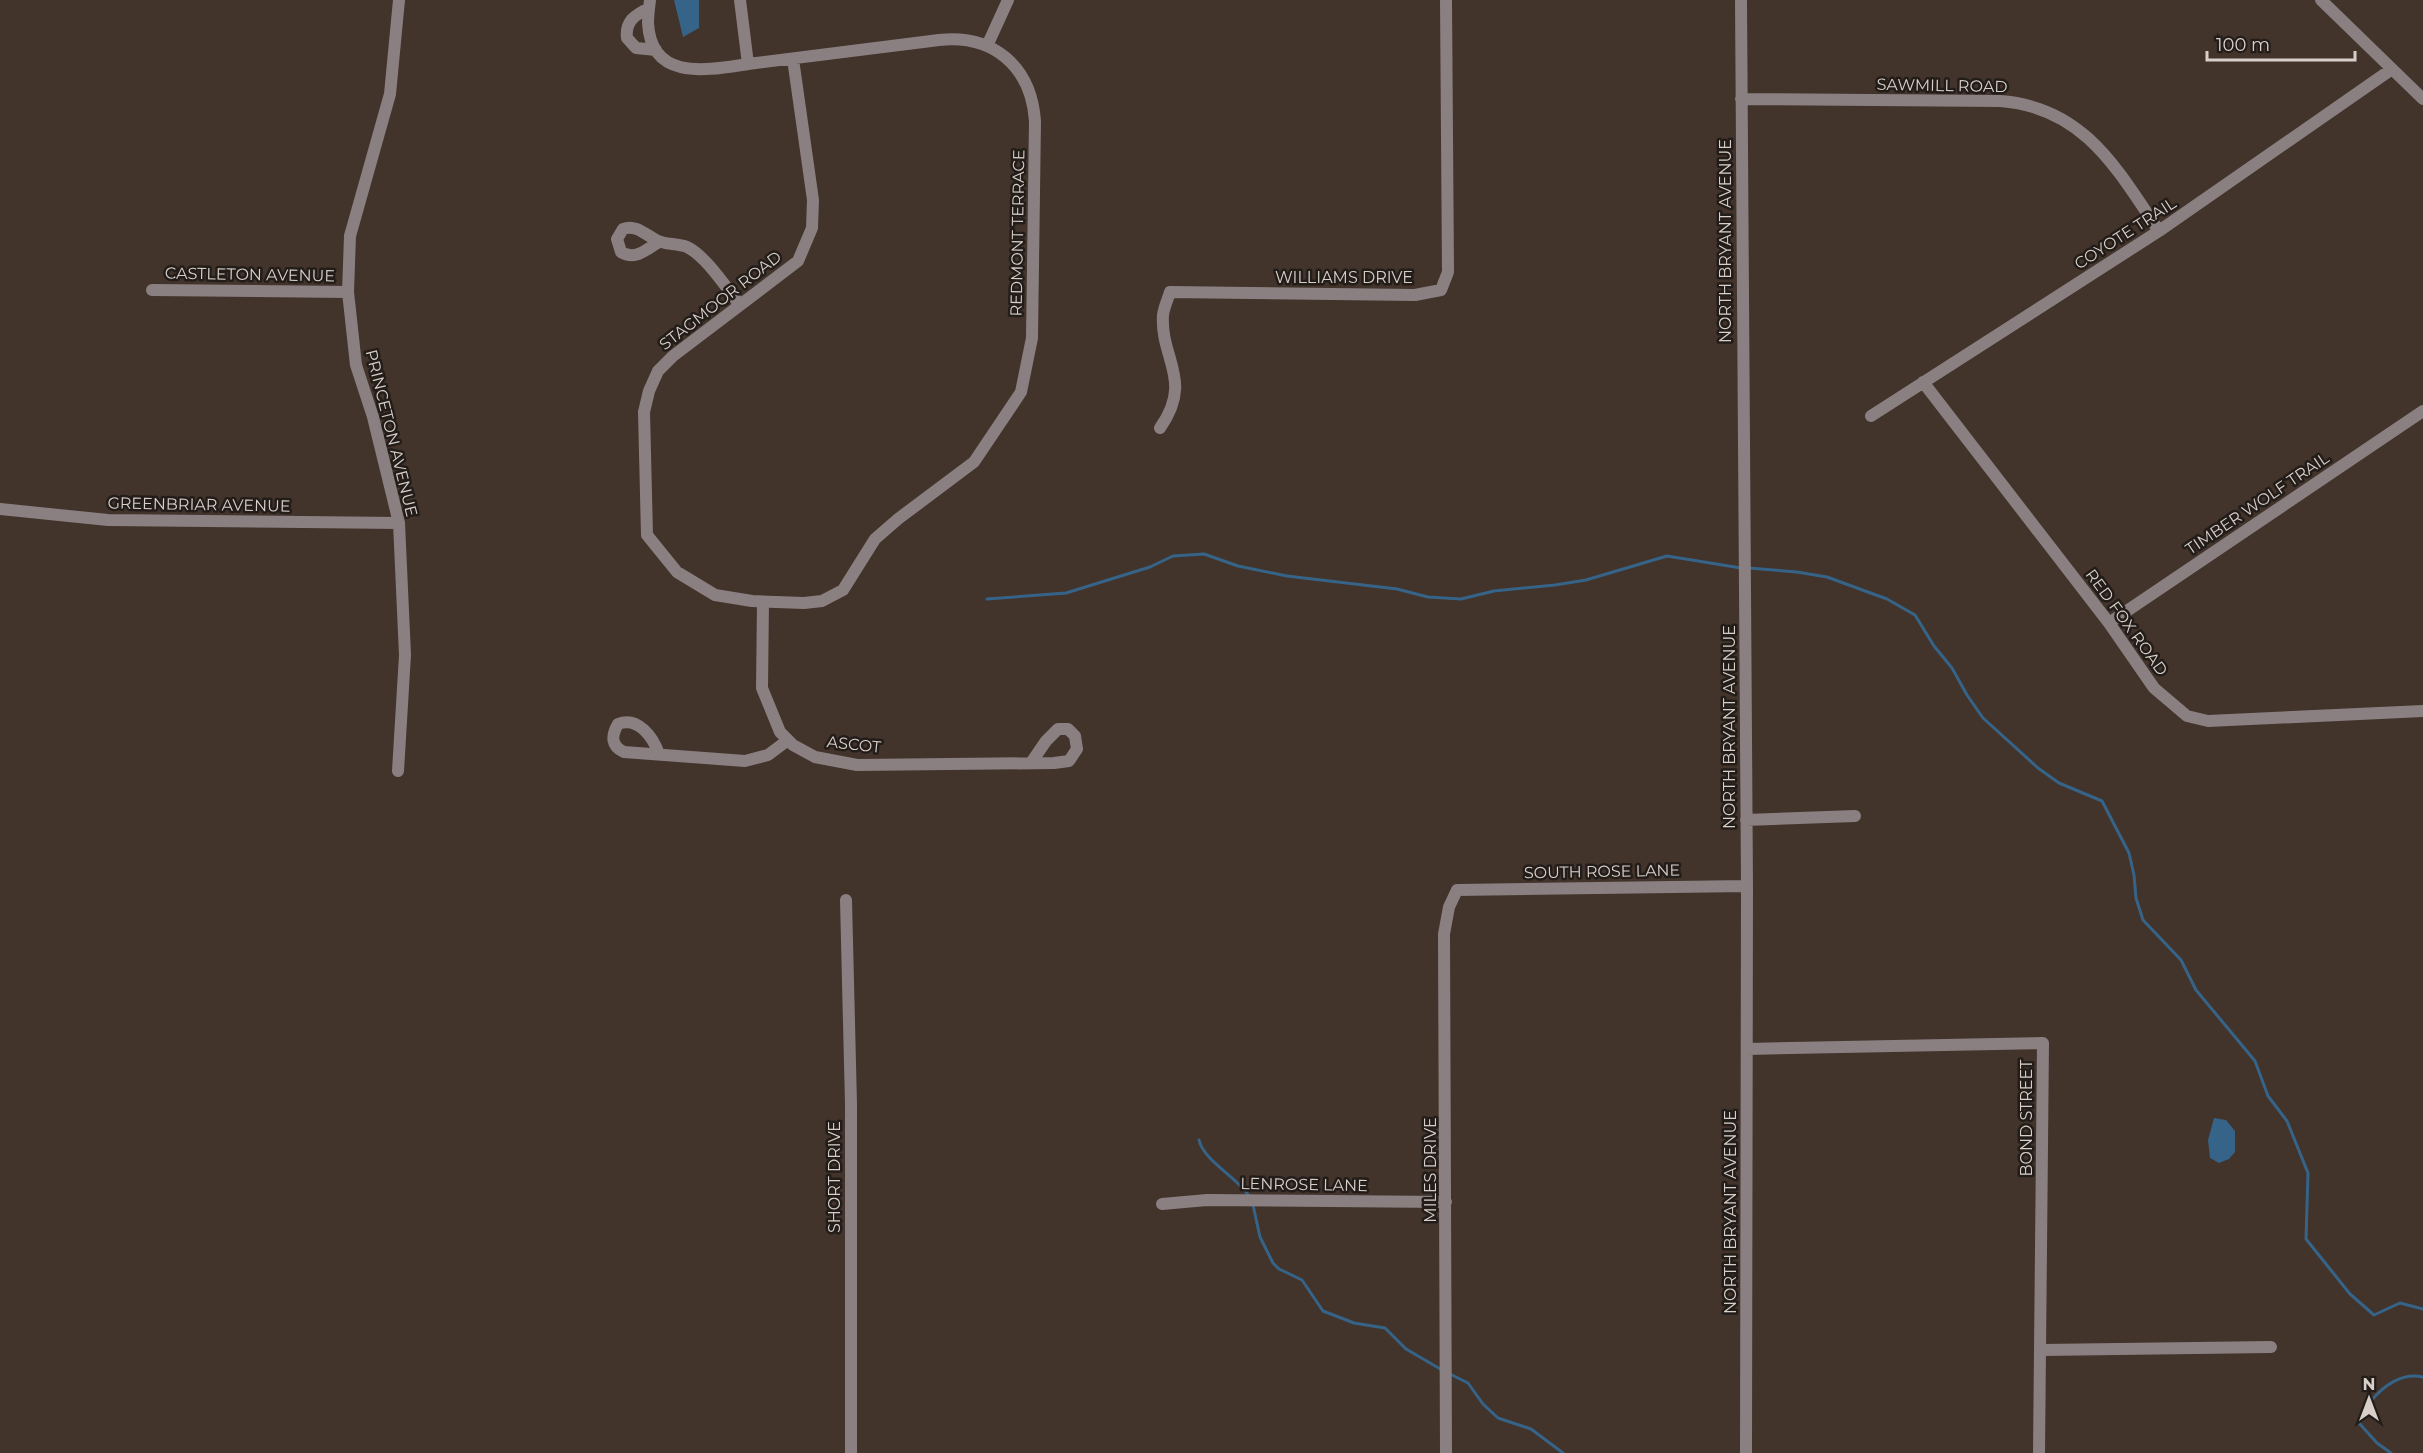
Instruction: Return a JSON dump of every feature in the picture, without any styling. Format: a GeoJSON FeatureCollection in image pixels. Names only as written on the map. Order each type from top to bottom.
{"type":"FeatureCollection","features":[{"type":"Feature","properties":{"kind":"street","name":"PRINCETON AVENUE"},"geometry":{"type":"LineString","coordinates":[[398,771],[405,655],[399,523],[373,417],[356,365],[348,292],[350,236],[390,94],[399,0]]}},
{"type":"Feature","properties":{"kind":"street"},"geometry":{"type":"LineString","coordinates":[[740,0],[748,64]]}},
{"type":"Feature","properties":{"kind":"street"},"geometry":{"type":"LineString","coordinates":[[987,46],[1008,0]]}},
{"type":"Feature","properties":{"kind":"street","name":"WILLIAMS DRIVE"},"geometry":{"type":"LineString","coordinates":[[1160,428],[1168,417],[1176,391],[1175,370],[1166,339],[1163,314],[1170,292],[1415,295],[1441,290],[1448,272],[1446,0]]}},
{"type":"Feature","properties":{"kind":"street","name":"NORTH BRYANT AVENUE"},"geometry":{"type":"LineString","coordinates":[[1741,0],[1747,886],[1746,1453]]}},
{"type":"Feature","properties":{"kind":"street"},"geometry":{"type":"LineString","coordinates":[[2321,0],[2423,99]]}},
{"type":"Feature","properties":{"kind":"street"},"geometry":{"type":"LineString","coordinates":[[649,4],[649,32],[656,50]]}},
{"type":"Feature","properties":{"kind":"street","name":"REDMONT TERRACE"},"geometry":{"type":"LineString","coordinates":[[649,4],[630,20],[627,25],[627,38],[636,48],[656,50],[670,63],[686,69],[705,70],[954,38],[966,39],[987,46],[1005,57],[1020,72],[1029,88],[1034,110],[1032,338],[1022,392],[974,462],[875,539],[843,590],[822,601],[763,602]]}},
{"type":"Feature","properties":{"kind":"street","name":"STAGMOOR ROAD"},"geometry":{"type":"LineString","coordinates":[[763,602],[715,595],[677,572],[647,534],[645,412],[649,391],[658,371],[673,356],[798,261],[812,228],[813,200],[793,59]]}},
{"type":"Feature","properties":{"kind":"street","name":"COYOTE TRAIL"},"geometry":{"type":"LineString","coordinates":[[1871,416],[2159,231],[2392,69]]}},
{"type":"Feature","properties":{"kind":"street","name":"SAWMILL ROAD"},"geometry":{"type":"LineString","coordinates":[[1741,99],[2000,101],[2015,102],[2041,109],[2079,131],[2109,158],[2159,231]]}},
{"type":"Feature","properties":{"kind":"street"},"geometry":{"type":"LineString","coordinates":[[659,242],[676,243],[690,248],[706,263],[740,305]]}},
{"type":"Feature","properties":{"kind":"street","name":"CASTLETON AVENUE"},"geometry":{"type":"LineString","coordinates":[[152,290],[348,292]]}},
{"type":"Feature","properties":{"kind":"street","name":"RED FOX ROAD"},"geometry":{"type":"LineString","coordinates":[[1923,382],[2109,623],[2154,688],[2187,716],[2208,721],[2423,711]]}},
{"type":"Feature","properties":{"kind":"street","name":"TIMBER WOLF TRAIL"},"geometry":{"type":"LineString","coordinates":[[2109,623],[2423,411]]}},
{"type":"Feature","properties":{"kind":"street","name":"GREENBRIAR AVENUE"},"geometry":{"type":"LineString","coordinates":[[0,509],[108,520],[399,523]]}},
{"type":"Feature","properties":{"kind":"street","name":"ASCOT"},"geometry":{"type":"LineString","coordinates":[[763,602],[762,688],[780,732],[793,745],[815,757],[857,765],[1031,763]]}},
{"type":"Feature","properties":{"kind":"street"},"geometry":{"type":"LineString","coordinates":[[659,754],[745,761],[768,755],[788,740]]}},
{"type":"Feature","properties":{"kind":"street"},"geometry":{"type":"LineString","coordinates":[[1746,820],[1855,816]]}},
{"type":"Feature","properties":{"kind":"street","name":"SOUTH ROSE LANE"},"geometry":{"type":"LineString","coordinates":[[1457,890],[1747,886]]}},
{"type":"Feature","properties":{"kind":"street","name":"MILES DRIVE"},"geometry":{"type":"LineString","coordinates":[[1446,1453],[1444,934],[1449,906],[1457,890]]}},
{"type":"Feature","properties":{"kind":"street","name":"SHORT DRIVE"},"geometry":{"type":"LineString","coordinates":[[846,900],[850,1104],[851,1453]]}},
{"type":"Feature","properties":{"kind":"street","name":"BOND STREET"},"geometry":{"type":"LineString","coordinates":[[1747,1049],[2043,1043],[2039,1453]]}},
{"type":"Feature","properties":{"kind":"street","name":"LENROSE LANE"},"geometry":{"type":"LineString","coordinates":[[1162,1204],[1207,1200],[1446,1202]]}},
{"type":"Feature","properties":{"kind":"street"},"geometry":{"type":"LineString","coordinates":[[2041,1350],[2271,1347]]}},
{"type":"Feature","properties":{"kind":"water"},"geometry":{"type":"Polygon","coordinates":[[[674,0],[699,0],[699,28],[683,37],[674,0]]]}},
{"type":"Feature","properties":{"kind":"water"},"geometry":{"type":"Polygon","coordinates":[[[2214,1118],[2226,1120],[2235,1131],[2235,1152],[2229,1159],[2219,1163],[2210,1158],[2208,1140],[2214,1118]]]}},
{"type":"Feature","properties":{"kind":"waterway"},"geometry":{"type":"LineString","coordinates":[[987,599],[1066,593],[1150,567],[1173,556],[1204,554],[1238,566],[1287,576],[1397,589],[1428,597],[1461,599],[1494,591],[1586,580],[1667,556],[1741,568]]}},
{"type":"Feature","properties":{"kind":"waterway"},"geometry":{"type":"LineString","coordinates":[[1748,568],[1827,577],[1887,599],[1915,615],[1983,718],[2038,768],[2059,783],[2102,801],[2129,853],[2136,898],[2143,920],[2181,960],[2196,990],[2255,1061],[2268,1096],[2287,1121],[2308,1173],[2306,1239],[2350,1294],[2374,1315],[2400,1303],[2423,1309]]}},
{"type":"Feature","properties":{"kind":"waterway"},"geometry":{"type":"LineString","coordinates":[[1199,1140],[1207,1155],[1249,1196]]}},
{"type":"Feature","properties":{"kind":"waterway"},"geometry":{"type":"LineString","coordinates":[[1253,1205],[1260,1237],[1273,1263],[1279,1269],[1302,1280],[1323,1311],[1354,1323],[1385,1328],[1406,1349],[1442,1370]]}},
{"type":"Feature","properties":{"kind":"waterway"},"geometry":{"type":"LineString","coordinates":[[1450,1374],[1468,1383],[1483,1404],[1498,1418],[1531,1429],[1563,1453]]}},
{"type":"Feature","properties":{"kind":"waterway"},"geometry":{"type":"LineString","coordinates":[[2391,1453],[2377,1443],[2359,1423],[2368,1404],[2387,1386],[2400,1378],[2423,1377]]}}]}
